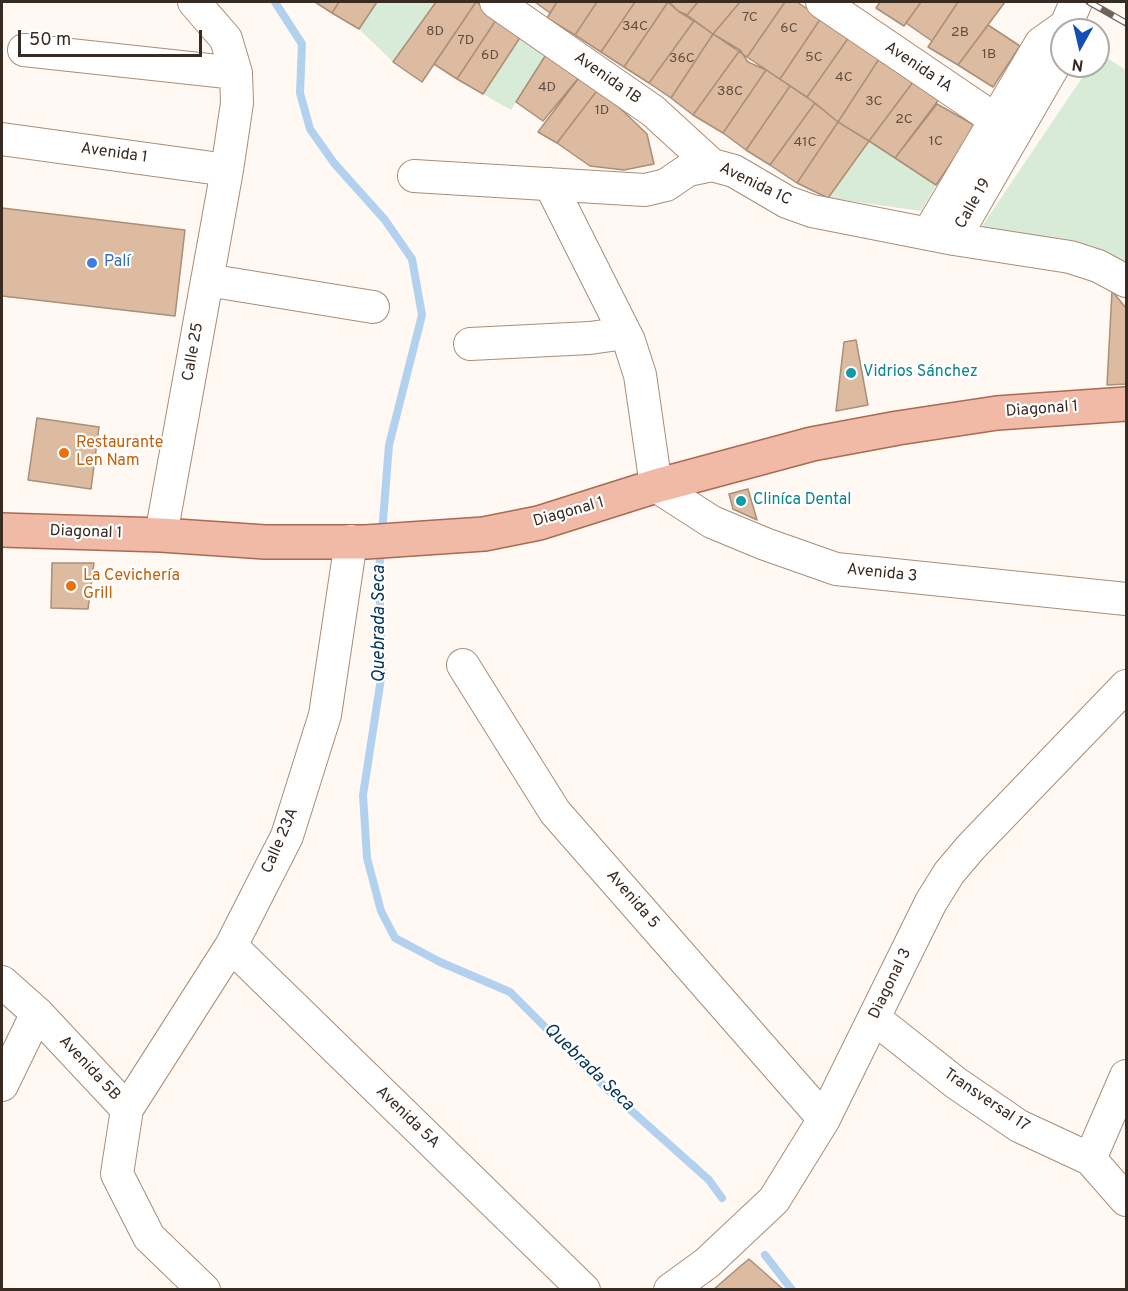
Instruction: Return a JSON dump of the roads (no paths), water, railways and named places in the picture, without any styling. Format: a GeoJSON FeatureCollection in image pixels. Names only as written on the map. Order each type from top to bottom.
{"type":"FeatureCollection","features":[{"type":"Feature","properties":{"kind":"main road","name":"Diagonal 1"},"geometry":{"type":"LineString","coordinates":[[2,530],[161,535],[265,542],[420,539],[484,534],[539,523],[656,486],[812,444],[997,413],[1126,404]]}},
{"type":"Feature","properties":{"kind":"street","name":"Calle 25"},"geometry":{"type":"LineString","coordinates":[[161,535],[237,103],[236,73],[226,39],[194,2]]}},
{"type":"Feature","properties":{"kind":"street","name":"Avenida 1B"},"geometry":{"type":"LineString","coordinates":[[496,2],[653,111],[712,165]]}},
{"type":"Feature","properties":{"kind":"street","name":"Avenida 1A"},"geometry":{"type":"LineString","coordinates":[[822,2],[1005,127]]}},
{"type":"Feature","properties":{"kind":"street","name":"Calle 19"},"geometry":{"type":"LineString","coordinates":[[1050,37],[1041,43],[1005,127],[941,236],[1070,257],[1098,266],[1126,281]]}},
{"type":"Feature","properties":{"kind":"street"},"geometry":{"type":"LineString","coordinates":[[24,50],[236,73]]}},
{"type":"Feature","properties":{"kind":"street","name":"Avenida 1"},"geometry":{"type":"LineString","coordinates":[[2,138],[227,170]]}},
{"type":"Feature","properties":{"kind":"street","name":"Avenida 1C"},"geometry":{"type":"LineString","coordinates":[[414,176],[645,190],[666,185],[688,170],[712,165],[734,171],[787,202],[812,211],[941,236]]}},
{"type":"Feature","properties":{"kind":"street"},"geometry":{"type":"LineString","coordinates":[[549,184],[625,333],[640,375],[656,486]]}},
{"type":"Feature","properties":{"kind":"street"},"geometry":{"type":"LineString","coordinates":[[207,280],[373,308]]}},
{"type":"Feature","properties":{"kind":"street"},"geometry":{"type":"LineString","coordinates":[[470,344],[590,338],[625,333]]}},
{"type":"Feature","properties":{"kind":"street","name":"Avenida 3"},"geometry":{"type":"LineString","coordinates":[[656,486],[712,522],[836,569],[1126,599]]}},
{"type":"Feature","properties":{"kind":"street","name":"Calle 23A"},"geometry":{"type":"LineString","coordinates":[[127,1109],[231,946],[287,837],[325,715],[359,541]]}},
{"type":"Feature","properties":{"kind":"street","name":"Avenida 5"},"geometry":{"type":"LineString","coordinates":[[463,665],[555,812],[824,1119]]}},
{"type":"Feature","properties":{"kind":"street","name":"Diagonal 3"},"geometry":{"type":"LineString","coordinates":[[670,1290],[707,1263],[774,1200],[824,1119],[931,902],[950,873],[971,847],[1126,686]]}},
{"type":"Feature","properties":{"kind":"street","name":"Avenida 5A"},"geometry":{"type":"LineString","coordinates":[[231,946],[584,1290]]}},
{"type":"Feature","properties":{"kind":"street","name":"Avenida 5B"},"geometry":{"type":"LineString","coordinates":[[2,982],[37,1013],[127,1109],[117,1174],[148,1237],[204,1290]]}},
{"type":"Feature","properties":{"kind":"street"},"geometry":{"type":"LineString","coordinates":[[2,1085],[37,1013]]}},
{"type":"Feature","properties":{"kind":"street","name":"Transversal 17"},"geometry":{"type":"LineString","coordinates":[[874,1018],[956,1083],[1019,1126],[1090,1159],[1126,1200]]}},
{"type":"Feature","properties":{"kind":"street"},"geometry":{"type":"LineString","coordinates":[[1090,1159],[1126,1076]]}},
{"type":"Feature","properties":{"kind":"waterway","name":"Quebrada Seca"},"geometry":{"type":"LineString","coordinates":[[275,2],[302,44],[300,93],[310,129],[334,163],[385,220],[412,259],[422,315],[389,445],[382,533]]}},
{"type":"Feature","properties":{"kind":"waterway","name":"Quebrada Seca"},"geometry":{"type":"LineString","coordinates":[[381,548],[379,571],[382,672],[363,795],[367,858],[381,911],[395,938],[440,962],[510,992],[606,1088],[709,1180],[722,1198]]}},
{"type":"Feature","properties":{"kind":"waterway","name":"Quebrada Seca"},"geometry":{"type":"LineString","coordinates":[[765,1255],[792,1290]]}},
{"type":"Feature","properties":{"kind":"railway"},"geometry":{"type":"LineString","coordinates":[[1089,2],[1126,23]]}},
{"type":"Feature","properties":{"kind":"place","name":"Palí"},"geometry":{"type":"Point","coordinates":[92,263]}},
{"type":"Feature","properties":{"kind":"place","name":"Vidrios Sánchez"},"geometry":{"type":"Point","coordinates":[851,373]}},
{"type":"Feature","properties":{"kind":"place","name":"Restaurante Len Nam"},"geometry":{"type":"Point","coordinates":[64,453]}},
{"type":"Feature","properties":{"kind":"place","name":"Cliníca Dental"},"geometry":{"type":"Point","coordinates":[741,501]}},
{"type":"Feature","properties":{"kind":"place","name":"La Cevichería Grill"},"geometry":{"type":"Point","coordinates":[71,586]}}]}
